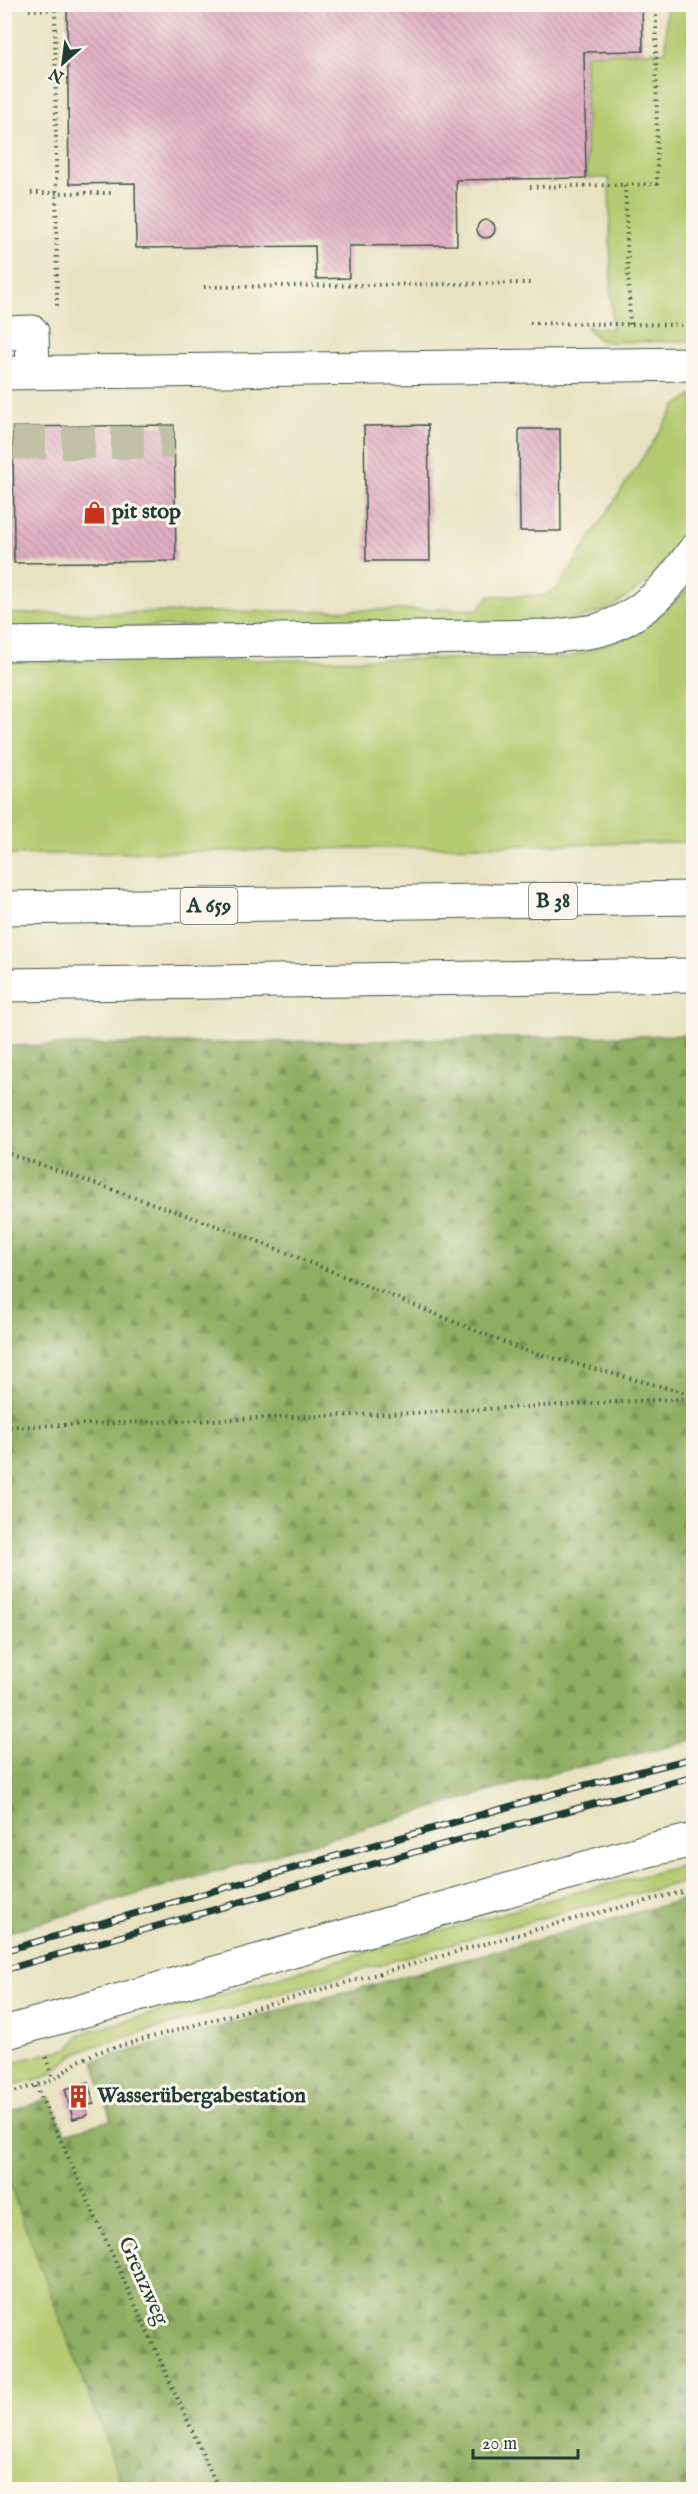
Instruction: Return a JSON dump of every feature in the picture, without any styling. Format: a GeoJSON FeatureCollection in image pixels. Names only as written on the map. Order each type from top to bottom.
{"type":"FeatureCollection","features":[{"type":"Feature","properties":{"kind":"main road"},"geometry":{"type":"LineString","coordinates":[[31,327],[19,373],[693,364]]}},
{"type":"Feature","properties":{"kind":"main road"},"geometry":{"type":"LineString","coordinates":[[4,644],[557,636],[598,630],[638,614],[675,578],[693,551]]}},
{"type":"Feature","properties":{"kind":"main road","name":"B 38"},"geometry":{"type":"LineString","coordinates":[[413,904],[693,898]]}},
{"type":"Feature","properties":{"kind":"main road","name":"A 659"},"geometry":{"type":"LineString","coordinates":[[4,908],[413,904]]}},
{"type":"Feature","properties":{"kind":"main road"},"geometry":{"type":"LineString","coordinates":[[4,985],[693,975]]}},
{"type":"Feature","properties":{"kind":"main road"},"geometry":{"type":"LineString","coordinates":[[4,2034],[649,1850],[693,1840]]}},
{"type":"Feature","properties":{"kind":"path"},"geometry":{"type":"LineString","coordinates":[[530,187],[657,184],[656,4]]}},
{"type":"Feature","properties":{"kind":"path"},"geometry":{"type":"LineString","coordinates":[[31,327],[57,193],[55,7]]}},
{"type":"Feature","properties":{"kind":"path"},"geometry":{"type":"LineString","coordinates":[[29,10],[55,7],[67,9]]}},
{"type":"Feature","properties":{"kind":"path"},"geometry":{"type":"LineString","coordinates":[[625,184],[630,325]]}},
{"type":"Feature","properties":{"kind":"path"},"geometry":{"type":"LineString","coordinates":[[31,193],[114,193]]}},
{"type":"Feature","properties":{"kind":"path"},"geometry":{"type":"LineString","coordinates":[[204,287],[530,282]]}},
{"type":"Feature","properties":{"kind":"path"},"geometry":{"type":"LineString","coordinates":[[531,323],[693,325]]}},
{"type":"Feature","properties":{"kind":"path"},"geometry":{"type":"LineString","coordinates":[[4,1152],[243,1235],[523,1350],[693,1396]]}},
{"type":"Feature","properties":{"kind":"path"},"geometry":{"type":"LineString","coordinates":[[4,1426],[411,1413],[693,1396]]}},
{"type":"Feature","properties":{"kind":"path"},"geometry":{"type":"LineString","coordinates":[[4,2095],[53,2080],[79,2061],[98,2052],[580,1917],[693,1889]]}},
{"type":"Feature","properties":{"kind":"path","name":"Grenzweg"},"geometry":{"type":"LineString","coordinates":[[36,2086],[219,2490]]}},
{"type":"Feature","properties":{"kind":"green space"},"geometry":{"type":"Polygon","coordinates":[[[666,5],[693,5],[693,341],[610,342],[599,340],[586,327],[612,329],[609,178],[587,178],[585,54],[666,51],[666,5]]]}},
{"type":"Feature","properties":{"kind":"green space"},"geometry":{"type":"Polygon","coordinates":[[[693,395],[693,523],[649,581],[608,610],[562,623],[5,628],[4,614],[479,609],[489,596],[543,596],[557,589],[677,405],[693,395]]]}},
{"type":"Feature","properties":{"kind":"green space"},"geometry":{"type":"Polygon","coordinates":[[[693,585],[693,842],[5,855],[4,662],[567,658],[637,634],[693,585]]]}},
{"type":"Feature","properties":{"kind":"green space"},"geometry":{"type":"Polygon","coordinates":[[[693,1035],[693,1741],[549,1774],[5,1933],[5,1046],[693,1035]]]}},
{"type":"Feature","properties":{"kind":"green space"},"geometry":{"type":"Polygon","coordinates":[[[693,1863],[693,1880],[577,1908],[92,2047],[72,2056],[46,2077],[5,2087],[5,2064],[70,2048],[80,2034],[570,1894],[693,1863]]]}},
{"type":"Feature","properties":{"kind":"green space"},"geometry":{"type":"Polygon","coordinates":[[[693,1897],[693,2489],[124,2489],[5,2172],[5,2114],[50,2098],[65,2133],[111,2120],[94,2061],[693,1897]]]}},
{"type":"Feature","properties":{"kind":"green space"},"geometry":{"type":"Polygon","coordinates":[[[4,2172],[9,2183],[132,2489],[5,2489],[4,2172]]]}},
{"type":"Feature","properties":{"kind":"building"},"geometry":{"type":"Polygon","coordinates":[[[67,4],[642,4],[643,51],[584,52],[586,178],[456,180],[457,245],[349,246],[349,278],[316,279],[315,246],[136,248],[135,183],[69,184],[67,4]]]}},
{"type":"Feature","properties":{"kind":"building"},"geometry":{"type":"Polygon","coordinates":[[[486,220],[494,225],[495,229],[490,237],[486,238],[478,233],[477,229],[482,221],[486,220]]]}},
{"type":"Feature","properties":{"kind":"building"},"geometry":{"type":"Polygon","coordinates":[[[174,425],[176,561],[14,563],[13,427],[174,425]]]}},
{"type":"Feature","properties":{"kind":"building"},"geometry":{"type":"Polygon","coordinates":[[[428,425],[430,561],[366,561],[364,426],[428,425]]]}},
{"type":"Feature","properties":{"kind":"building"},"geometry":{"type":"Polygon","coordinates":[[[519,429],[560,429],[561,531],[520,531],[519,429]]]}},
{"type":"Feature","properties":{"kind":"building","name":"Wasserübergabestation"},"geometry":{"type":"Polygon","coordinates":[[[88,2082],[94,2104],[86,2105],[88,2115],[73,2119],[65,2089],[88,2082]]]}},
{"type":"Feature","properties":{"kind":"tunnel"},"geometry":{"type":"LineString","coordinates":[[13,443],[174,442]]}},
{"type":"Feature","properties":{"kind":"railway"},"geometry":{"type":"LineString","coordinates":[[4,1951],[574,1788],[694,1758]]}},
{"type":"Feature","properties":{"kind":"railway"},"geometry":{"type":"LineString","coordinates":[[4,1970],[415,1852],[694,1777]]}},
{"type":"Feature","properties":{"kind":"place","name":"pit stop"},"geometry":{"type":"Point","coordinates":[94,512]}},
{"type":"Feature","properties":{"kind":"place","name":"Wasserübergabestation"},"geometry":{"type":"Point","coordinates":[79,2096]}}]}
